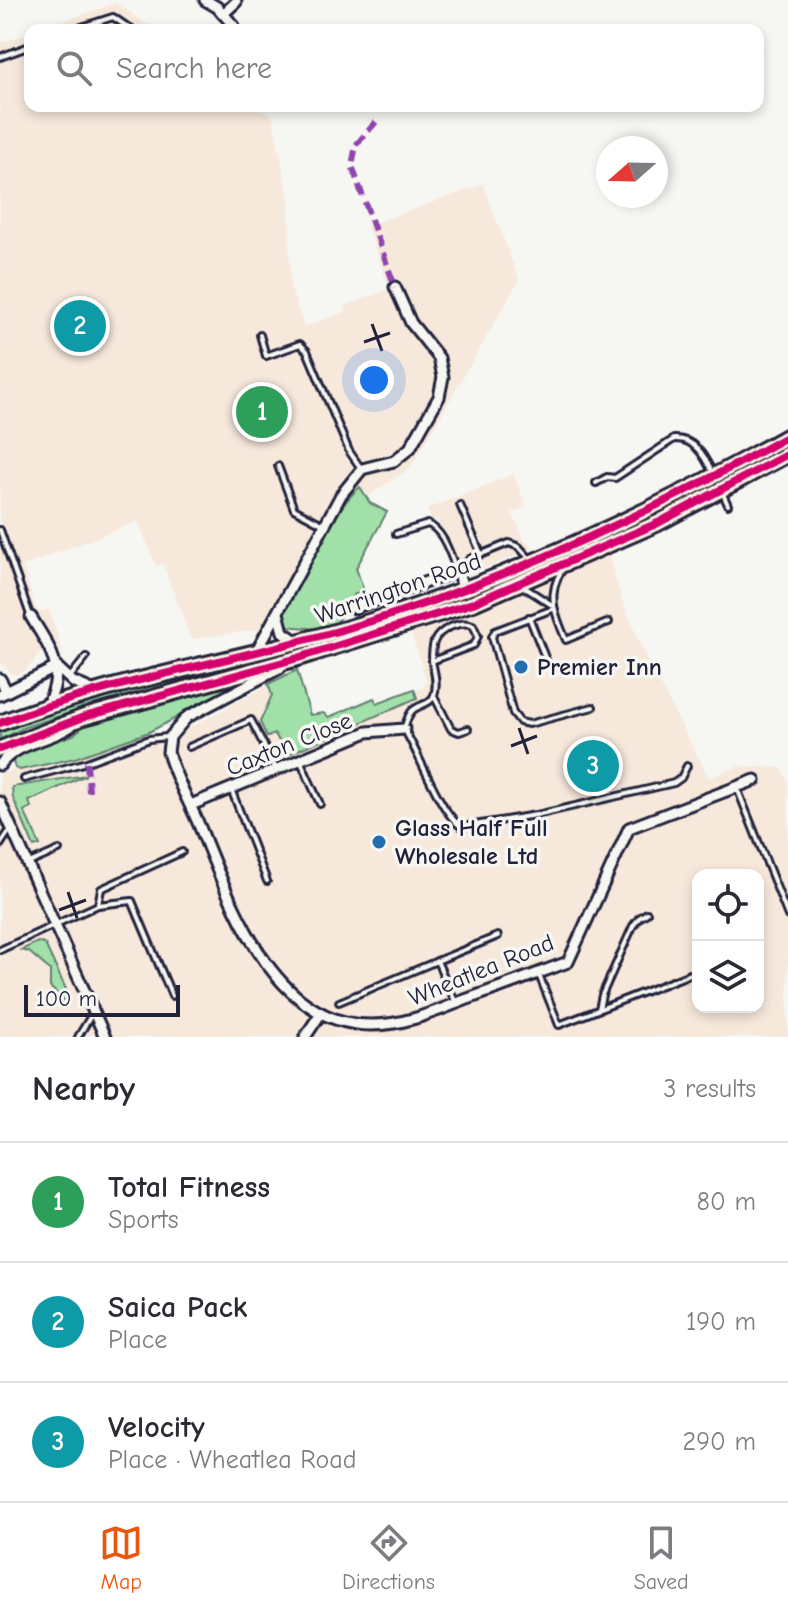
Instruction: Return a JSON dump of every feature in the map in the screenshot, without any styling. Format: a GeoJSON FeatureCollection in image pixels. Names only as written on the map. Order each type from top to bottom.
{"type":"FeatureCollection","features":[{"type":"Feature","properties":{"kind":"highway","name":"Warrington Road"},"geometry":{"type":"LineString","coordinates":[[0,749],[84,717],[407,626],[517,585],[658,523],[788,436]]}},
{"type":"Feature","properties":{"kind":"highway","name":"Warrington Road"},"geometry":{"type":"LineString","coordinates":[[0,723],[96,692],[255,654],[378,619],[464,589],[788,454]]}},
{"type":"Feature","properties":{"kind":"street"},"geometry":{"type":"LineString","coordinates":[[205,0],[232,24]]}},
{"type":"Feature","properties":{"kind":"street"},"geometry":{"type":"LineString","coordinates":[[223,14],[236,2]]}},
{"type":"Feature","properties":{"kind":"street"},"geometry":{"type":"LineString","coordinates":[[255,654],[341,495],[362,469],[394,461],[410,448],[442,387],[439,358],[411,323],[395,287]]}},
{"type":"Feature","properties":{"kind":"street"},"geometry":{"type":"LineString","coordinates":[[457,571],[464,589]]}},
{"type":"Feature","properties":{"kind":"street","name":"Warrington Road"},"geometry":{"type":"LineString","coordinates":[[354,608],[363,599],[457,571]]}},
{"type":"Feature","properties":{"kind":"street"},"geometry":{"type":"LineString","coordinates":[[278,609],[283,632],[298,642]]}},
{"type":"Feature","properties":{"kind":"street"},"geometry":{"type":"LineString","coordinates":[[31,617],[51,649],[57,667],[55,688],[46,707]]}},
{"type":"Feature","properties":{"kind":"street"},"geometry":{"type":"LineString","coordinates":[[170,737],[187,717],[298,658]]}},
{"type":"Feature","properties":{"kind":"street"},"geometry":{"type":"LineString","coordinates":[[57,667],[69,678],[96,692]]}},
{"type":"Feature","properties":{"kind":"street"},"geometry":{"type":"LineString","coordinates":[[0,679],[4,694],[57,667]]}},
{"type":"Feature","properties":{"kind":"street"},"geometry":{"type":"LineString","coordinates":[[0,765],[19,750],[57,736],[84,717]]}},
{"type":"Feature","properties":{"kind":"street","name":"Caxton Close"},"geometry":{"type":"LineString","coordinates":[[191,805],[367,732],[404,729]]}},
{"type":"Feature","properties":{"kind":"street","name":"Wheatlea Road"},"geometry":{"type":"LineString","coordinates":[[170,737],[170,761],[229,897],[267,965],[292,992],[321,1013],[342,1021],[369,1025],[406,1022],[568,962],[629,828],[755,780]]}},
{"type":"Feature","properties":{"kind":"street"},"geometry":{"type":"LineString","coordinates":[[1,802],[105,1037]]}},
{"type":"Feature","properties":{"kind":"street"},"geometry":{"type":"LineString","coordinates":[[0,822],[19,847]]}},
{"type":"Feature","properties":{"kind":"street"},"geometry":{"type":"LineString","coordinates":[[305,1037],[321,1013]]}},
{"type":"Feature","properties":{"kind":"lane"},"geometry":{"type":"LineString","coordinates":[[89,24],[109,17],[123,24]]}},
{"type":"Feature","properties":{"kind":"lane"},"geometry":{"type":"LineString","coordinates":[[0,57],[24,48]]}},
{"type":"Feature","properties":{"kind":"lane"},"geometry":{"type":"LineString","coordinates":[[260,335],[266,356],[300,344],[307,351],[349,451],[362,469]]}},
{"type":"Feature","properties":{"kind":"lane"},"geometry":{"type":"LineString","coordinates":[[596,483],[607,477],[615,478],[674,439],[682,439],[691,442],[704,456],[728,505]]}},
{"type":"Feature","properties":{"kind":"lane"},"geometry":{"type":"LineString","coordinates":[[278,466],[294,509],[324,525]]}},
{"type":"Feature","properties":{"kind":"lane"},"geometry":{"type":"LineString","coordinates":[[460,505],[481,554]]}},
{"type":"Feature","properties":{"kind":"lane"},"geometry":{"type":"LineString","coordinates":[[396,534],[428,524],[432,526],[441,535],[457,571],[470,559],[509,543],[519,547],[533,561]]}},
{"type":"Feature","properties":{"kind":"lane"},"geometry":{"type":"LineString","coordinates":[[0,530],[31,617]]}},
{"type":"Feature","properties":{"kind":"lane"},"geometry":{"type":"LineString","coordinates":[[567,563],[556,581],[553,607],[566,640],[609,622]]}},
{"type":"Feature","properties":{"kind":"lane"},"geometry":{"type":"LineString","coordinates":[[517,585],[533,591],[553,607]]}},
{"type":"Feature","properties":{"kind":"lane"},"geometry":{"type":"LineString","coordinates":[[553,607],[495,631],[492,637],[515,717],[529,724],[593,707]]}},
{"type":"Feature","properties":{"kind":"lane"},"geometry":{"type":"LineString","coordinates":[[529,617],[548,665]]}},
{"type":"Feature","properties":{"kind":"lane"},"geometry":{"type":"LineString","coordinates":[[432,661],[458,654],[474,645],[478,636],[473,625],[463,623],[440,634],[433,644],[432,661],[434,696],[451,729],[459,732],[468,729]]}},
{"type":"Feature","properties":{"kind":"lane"},"geometry":{"type":"LineString","coordinates":[[69,678],[86,657]]}},
{"type":"Feature","properties":{"kind":"lane"},"geometry":{"type":"LineString","coordinates":[[434,696],[411,712],[404,729],[450,818],[462,827],[536,815],[674,783],[681,778],[687,766]]}},
{"type":"Feature","properties":{"kind":"lane"},"geometry":{"type":"LineString","coordinates":[[189,747],[251,720],[276,769]]}},
{"type":"Feature","properties":{"kind":"lane"},"geometry":{"type":"LineString","coordinates":[[24,779],[87,762],[149,739],[170,737]]}},
{"type":"Feature","properties":{"kind":"lane"},"geometry":{"type":"LineString","coordinates":[[300,760],[320,804]]}},
{"type":"Feature","properties":{"kind":"lane"},"geometry":{"type":"LineString","coordinates":[[737,787],[788,916]]}},
{"type":"Feature","properties":{"kind":"lane"},"geometry":{"type":"LineString","coordinates":[[231,789],[267,881]]}},
{"type":"Feature","properties":{"kind":"lane"},"geometry":{"type":"LineString","coordinates":[[0,845],[8,833]]}},
{"type":"Feature","properties":{"kind":"lane"},"geometry":{"type":"LineString","coordinates":[[27,864],[59,850]]}},
{"type":"Feature","properties":{"kind":"lane"},"geometry":{"type":"LineString","coordinates":[[98,905],[101,889],[182,852]]}},
{"type":"Feature","properties":{"kind":"lane"},"geometry":{"type":"LineString","coordinates":[[0,950],[98,905],[132,901],[172,996]]}},
{"type":"Feature","properties":{"kind":"lane"},"geometry":{"type":"LineString","coordinates":[[599,1009],[602,995],[633,926],[647,913]]}},
{"type":"Feature","properties":{"kind":"lane"},"geometry":{"type":"LineString","coordinates":[[339,1002],[498,936]]}},
{"type":"Feature","properties":{"kind":"lane"},"geometry":{"type":"LineString","coordinates":[[437,961],[456,1004]]}},
{"type":"Feature","properties":{"kind":"lane"},"geometry":{"type":"LineString","coordinates":[[539,973],[559,1025],[692,973]]}},
{"type":"Feature","properties":{"kind":"lane"},"geometry":{"type":"LineString","coordinates":[[78,1037],[94,1012]]}},
{"type":"Feature","properties":{"kind":"shaded area"},"geometry":{"type":"Polygon","coordinates":[[[116,3],[146,24],[55,24],[116,3]]]}},
{"type":"Feature","properties":{"kind":"shaded area"},"geometry":{"type":"Polygon","coordinates":[[[24,35],[24,112],[268,113],[273,119],[289,199],[290,286],[304,327],[346,311],[344,306],[390,289],[367,226],[483,184],[519,280],[409,469],[366,497],[360,488],[285,626],[191,639],[163,564],[156,566],[138,521],[23,566],[37,612],[49,609],[62,651],[39,654],[27,670],[14,675],[0,662],[0,43],[24,35]]]}},
{"type":"Feature","properties":{"kind":"shaded area"},"geometry":{"type":"Polygon","coordinates":[[[514,474],[526,507],[512,513],[525,542],[534,548],[461,578],[437,520],[431,520],[427,509],[514,474]]]}},
{"type":"Feature","properties":{"kind":"shaded area"},"geometry":{"type":"Polygon","coordinates":[[[608,552],[622,601],[647,660],[709,778],[739,766],[782,768],[788,782],[788,1037],[96,1037],[93,1033],[90,1037],[0,1037],[0,773],[159,735],[178,734],[274,682],[302,728],[380,704],[423,688],[427,682],[411,633],[479,609],[608,552]]]}},
{"type":"Feature","properties":{"kind":"green space"},"geometry":{"type":"Polygon","coordinates":[[[360,487],[370,503],[387,512],[356,568],[364,591],[353,595],[336,624],[319,629],[285,626],[290,595],[307,562],[341,509],[360,487]]]}},
{"type":"Feature","properties":{"kind":"green space"},"geometry":{"type":"Polygon","coordinates":[[[403,620],[82,709],[25,727],[0,740],[0,727],[42,711],[403,620]]]}},
{"type":"Feature","properties":{"kind":"green space"},"geometry":{"type":"Polygon","coordinates":[[[297,670],[310,715],[323,713],[329,717],[374,698],[377,703],[414,689],[417,698],[289,754],[277,749],[273,751],[272,748],[280,743],[275,734],[267,737],[260,722],[272,695],[268,684],[297,670]]]}},
{"type":"Feature","properties":{"kind":"green space"},"geometry":{"type":"Polygon","coordinates":[[[235,682],[237,686],[149,732],[75,758],[20,770],[15,768],[12,759],[19,754],[73,735],[87,723],[235,682]]]}},
{"type":"Feature","properties":{"kind":"green space"},"geometry":{"type":"Polygon","coordinates":[[[86,775],[29,801],[31,807],[24,811],[40,845],[34,847],[13,798],[12,787],[86,775]]]}},
{"type":"Feature","properties":{"kind":"green space"},"geometry":{"type":"Polygon","coordinates":[[[38,942],[45,944],[70,998],[67,1003],[50,987],[50,970],[29,952],[21,950],[38,942]]]}},
{"type":"Feature","properties":{"kind":"marked path"},"geometry":{"type":"LineString","coordinates":[[376,122],[356,145],[352,166],[395,287]]}},
{"type":"Feature","properties":{"kind":"marked path"},"geometry":{"type":"LineString","coordinates":[[87,762],[89,792]]}},
{"type":"Feature","properties":{"kind":"cycle path"},"geometry":{"type":"LineString","coordinates":[[0,723],[128,683],[345,629],[460,591],[627,520],[788,436]]}},
{"type":"Feature","properties":{"kind":"cycle path"},"geometry":{"type":"LineString","coordinates":[[0,749],[84,717],[298,658],[473,603],[658,523],[788,454]]}},
{"type":"Feature","properties":{"kind":"place","name":"Saica Pack"},"geometry":{"type":"Point","coordinates":[80,326]}},
{"type":"Feature","properties":{"kind":"place","name":"Total Fitness"},"geometry":{"type":"Point","coordinates":[262,412]}},
{"type":"Feature","properties":{"kind":"place","name":"Premier Inn"},"geometry":{"type":"Point","coordinates":[521,667]}},
{"type":"Feature","properties":{"kind":"place","name":"Velocity"},"geometry":{"type":"Point","coordinates":[593,766]}},
{"type":"Feature","properties":{"kind":"place","name":"Glass Half Full Wholesale Ltd"},"geometry":{"type":"Point","coordinates":[379,842]}}]}
